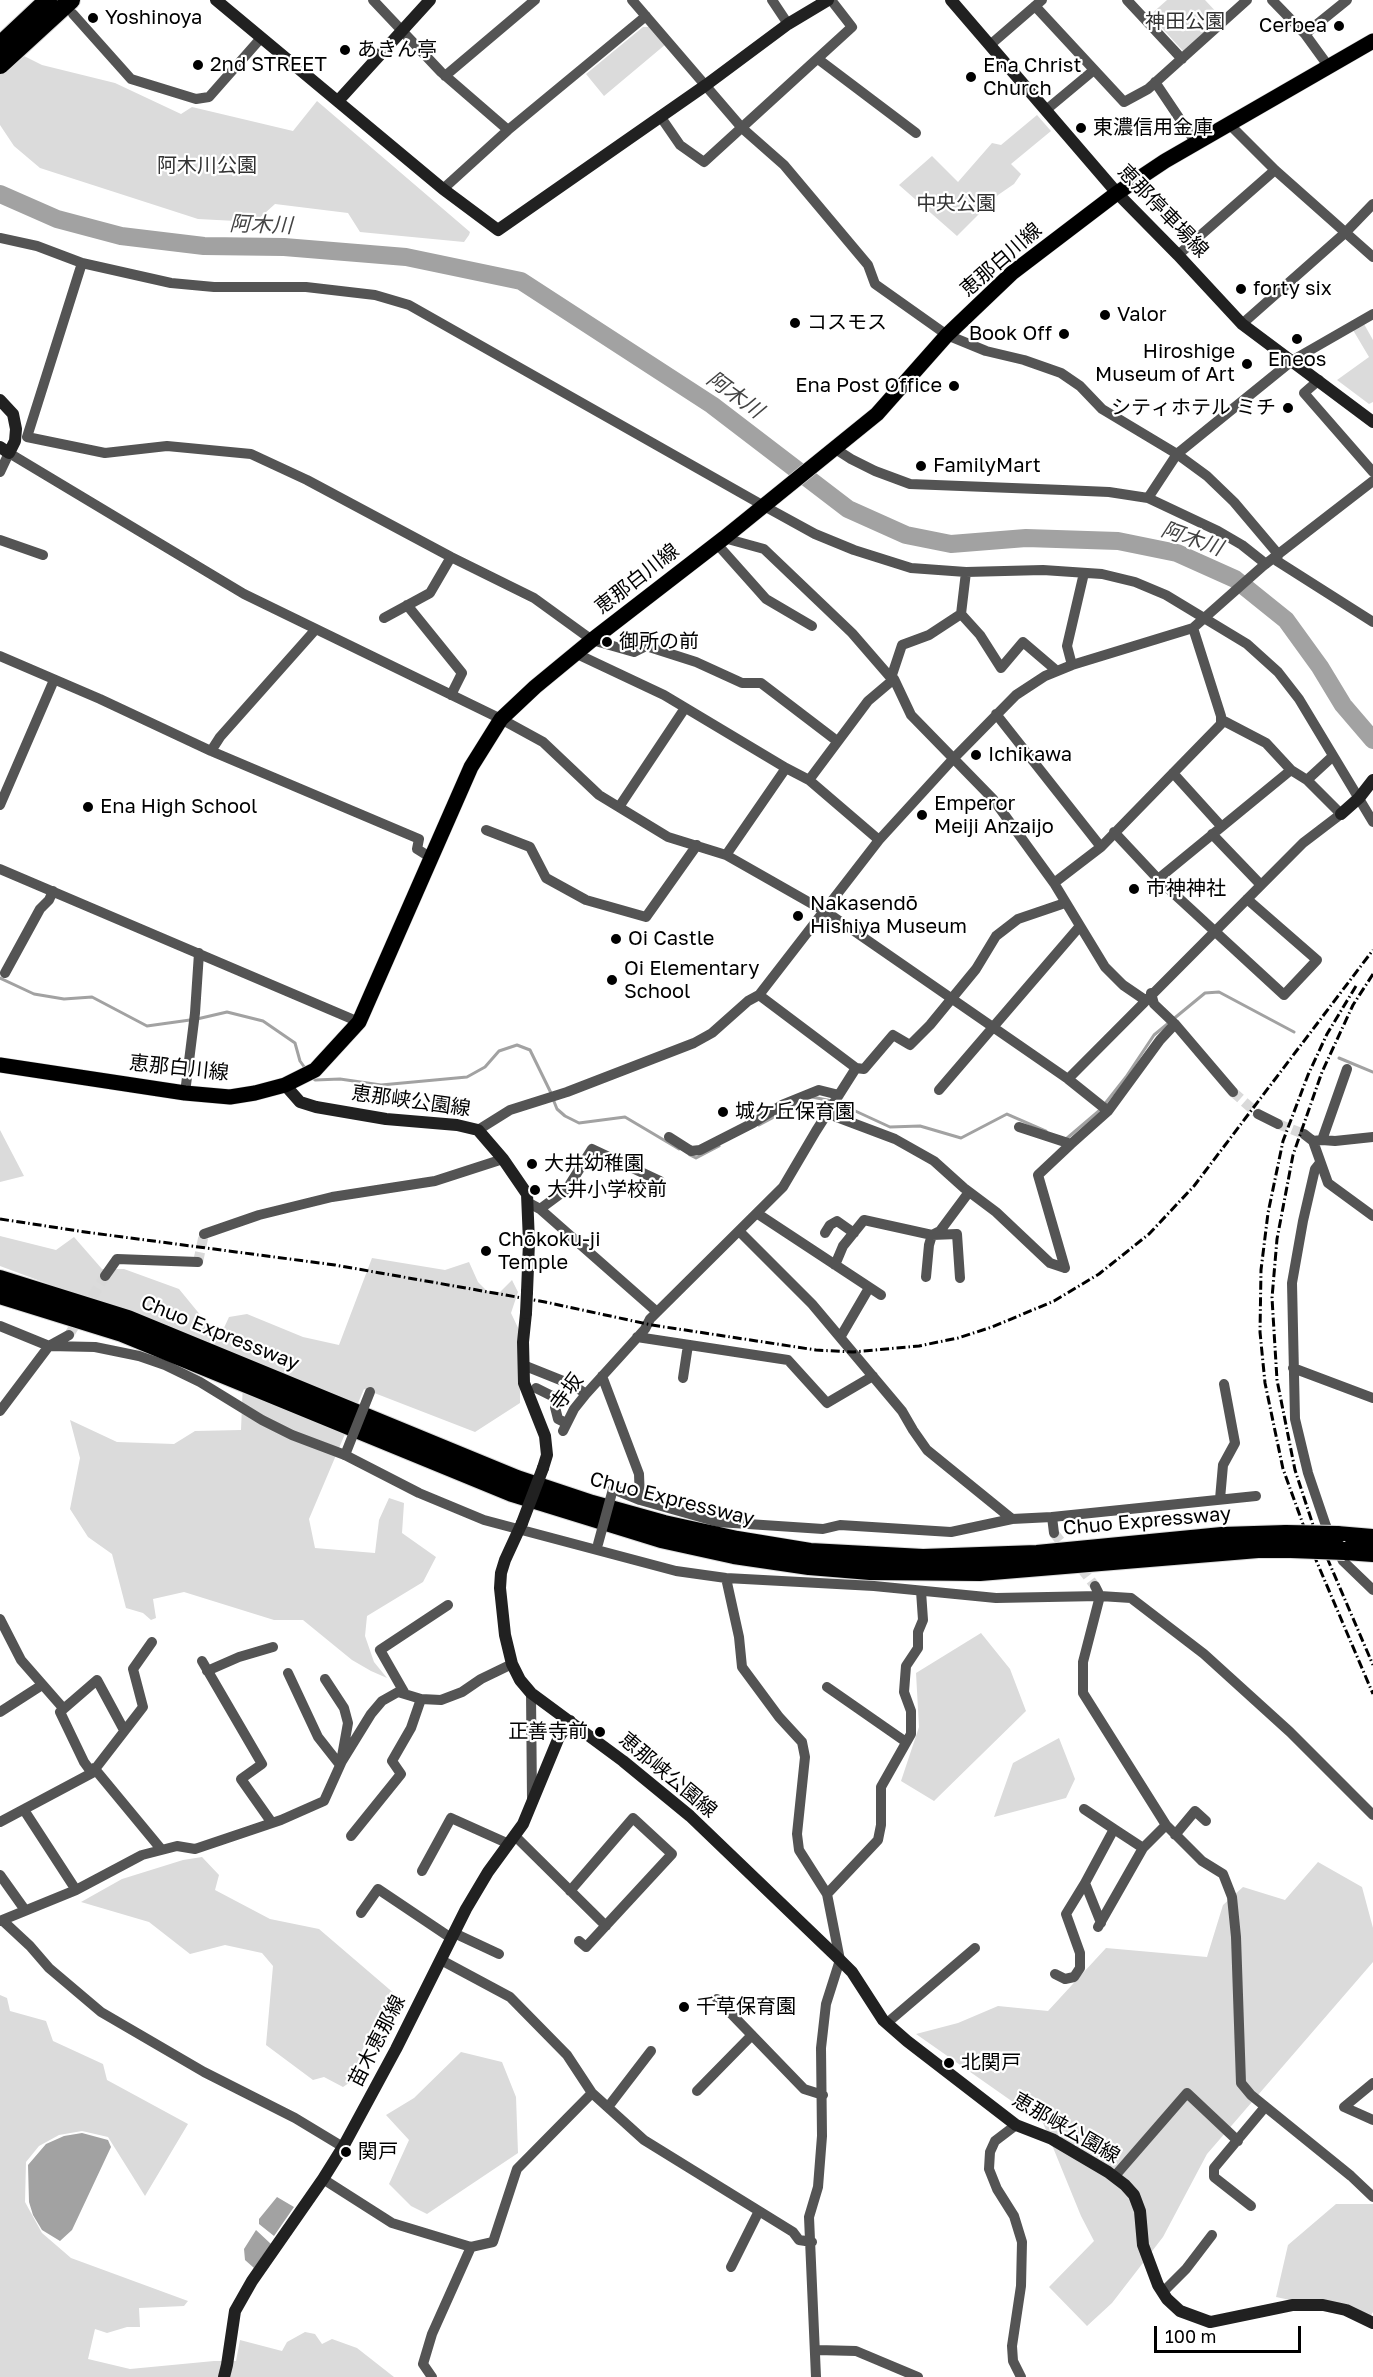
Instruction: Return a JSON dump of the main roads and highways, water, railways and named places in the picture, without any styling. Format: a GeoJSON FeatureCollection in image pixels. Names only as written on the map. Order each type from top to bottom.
{"type":"FeatureCollection","features":[{"type":"Feature","properties":{"kind":"highway"},"geometry":{"type":"LineString","coordinates":[[0,65],[12,40],[48,0]]}},
{"type":"Feature","properties":{"kind":"highway"},"geometry":{"type":"LineString","coordinates":[[12,40],[72,7]]}},
{"type":"Feature","properties":{"kind":"highway","name":"Chuo Expressway"},"geometry":{"type":"LineString","coordinates":[[0,1279],[128,1319],[517,1479],[633,1516],[737,1540],[810,1551],[923,1558],[1036,1554],[1222,1536],[1341,1543],[1373,1538]]}},
{"type":"Feature","properties":{"kind":"highway","name":"Chuo Expressway"},"geometry":{"type":"LineString","coordinates":[[0,1295],[122,1333],[512,1493],[661,1539],[734,1555],[809,1566],[870,1571],[980,1572],[1258,1549],[1288,1541]]}},
{"type":"Feature","properties":{"kind":"highway","name":"Chuo Expressway"},"geometry":{"type":"LineString","coordinates":[[1341,1543],[1373,1553]]}},
{"type":"Feature","properties":{"kind":"main road"},"geometry":{"type":"LineString","coordinates":[[216,0],[443,189],[498,230],[706,85],[788,24],[829,0]]}},
{"type":"Feature","properties":{"kind":"main road"},"geometry":{"type":"LineString","coordinates":[[338,101],[430,0]]}},
{"type":"Feature","properties":{"kind":"main road","name":"恵那停車場線"},"geometry":{"type":"LineString","coordinates":[[951,0],[1117,193],[1242,324],[1373,422]]}},
{"type":"Feature","properties":{"kind":"main road","name":"恵那白川線"},"geometry":{"type":"LineString","coordinates":[[0,1065],[185,1093],[230,1097],[285,1085],[309,1073],[359,1022],[471,767],[501,719],[535,687],[592,640],[721,541],[877,414],[947,335],[1012,273],[1117,193],[1196,143],[1373,41]]}},
{"type":"Feature","properties":{"kind":"main road"},"geometry":{"type":"LineString","coordinates":[[0,400],[14,416],[16,435],[5,450]]}},
{"type":"Feature","properties":{"kind":"main road"},"geometry":{"type":"LineString","coordinates":[[1341,814],[1359,798],[1373,780]]}},
{"type":"Feature","properties":{"kind":"main road","name":"恵那峡公園線"},"geometry":{"type":"LineString","coordinates":[[285,1085],[300,1102],[316,1107],[386,1119],[457,1125],[478,1130],[503,1159],[527,1194],[529,1242],[522,1365],[526,1391],[543,1425],[547,1455],[501,1573],[500,1587],[505,1635],[512,1664],[520,1680],[531,1694],[570,1721],[690,1816],[852,1972],[886,2023],[962,2085],[1016,2125],[1052,2139],[1114,2177],[1134,2195],[1140,2211],[1143,2245],[1163,2292],[1180,2311],[1210,2322],[1292,2305],[1323,2305],[1346,2310],[1373,2323]]}},
{"type":"Feature","properties":{"kind":"main road","name":"苗木恵那線"},"geometry":{"type":"LineString","coordinates":[[224,2377],[235,2311],[252,2281],[324,2179],[343,2147],[396,2049],[452,1936],[488,1872],[512,1840],[559,1737],[570,1721]]}},
{"type":"Feature","properties":{"kind":"waterway","name":"阿木川"},"geometry":{"type":"LineString","coordinates":[[0,194],[57,219],[121,236],[204,246],[284,247],[406,257],[521,281],[712,405],[848,509],[906,535],[951,544],[1026,538],[1118,541],[1177,553],[1235,579],[1286,620],[1320,667],[1343,705],[1373,740]]}},
{"type":"Feature","properties":{"kind":"waterway"},"geometry":{"type":"LineString","coordinates":[[0,978],[34,994],[64,999],[92,997],[147,1026],[190,1020]]}},
{"type":"Feature","properties":{"kind":"waterway"},"geometry":{"type":"LineString","coordinates":[[1066,1139],[1100,1110],[1126,1077],[1154,1035],[1205,993],[1219,992],[1294,1032]]}},
{"type":"Feature","properties":{"kind":"waterway"},"geometry":{"type":"LineString","coordinates":[[197,1019],[227,1012],[263,1021],[295,1043],[300,1061],[305,1068]]}},
{"type":"Feature","properties":{"kind":"waterway"},"geometry":{"type":"LineString","coordinates":[[313,1078],[381,1085],[467,1077],[485,1067],[499,1051],[517,1045],[530,1050],[551,1093]]}},
{"type":"Feature","properties":{"kind":"waterway"},"geometry":{"type":"LineString","coordinates":[[1339,1058],[1373,1072]]}},
{"type":"Feature","properties":{"kind":"waterway"},"geometry":{"type":"LineString","coordinates":[[812,1097],[832,1101]]}},
{"type":"Feature","properties":{"kind":"waterway"},"geometry":{"type":"LineString","coordinates":[[553,1099],[557,1109],[579,1123],[625,1117],[679,1149]]}},
{"type":"Feature","properties":{"kind":"waterway"},"geometry":{"type":"LineString","coordinates":[[759,1125],[806,1100]]}},
{"type":"Feature","properties":{"kind":"waterway"},"geometry":{"type":"LineString","coordinates":[[838,1103],[890,1127],[920,1126],[961,1138],[1007,1114],[1046,1131]]}},
{"type":"Feature","properties":{"kind":"waterway"},"geometry":{"type":"LineString","coordinates":[[690,1155],[696,1158],[719,1146]]}},
{"type":"Feature","properties":{"kind":"tunnel"},"geometry":{"type":"LineString","coordinates":[[1233,1092],[1258,1114]]}},
{"type":"Feature","properties":{"kind":"tunnel"},"geometry":{"type":"LineString","coordinates":[[1278,1124],[1304,1134]]}},
{"type":"Feature","properties":{"kind":"tunnel"},"geometry":{"type":"LineString","coordinates":[[198,1262],[204,1234]]}},
{"type":"Feature","properties":{"kind":"tunnel"},"geometry":{"type":"LineString","coordinates":[[69,1335],[105,1276]]}},
{"type":"Feature","properties":{"kind":"tunnel"},"geometry":{"type":"LineString","coordinates":[[1054,1533],[1095,1586]]}},
{"type":"Feature","properties":{"kind":"railway"},"geometry":{"type":"LineString","coordinates":[[0,1219],[335,1265],[545,1302],[652,1325],[816,1350],[853,1352],[919,1346],[958,1338],[992,1327],[1054,1301],[1099,1274],[1149,1234],[1194,1186],[1373,950]]}},
{"type":"Feature","properties":{"kind":"railway"},"geometry":{"type":"LineString","coordinates":[[1373,974],[1353,1005],[1322,1072],[1293,1155],[1277,1239],[1272,1298],[1277,1380],[1295,1470],[1313,1525],[1373,1665]]}},
{"type":"Feature","properties":{"kind":"railway"},"geometry":{"type":"LineString","coordinates":[[1356,986],[1327,1034],[1308,1075],[1283,1141],[1268,1213],[1261,1270],[1260,1332],[1265,1383],[1283,1469],[1316,1560],[1373,1694]]}},
{"type":"Feature","properties":{"kind":"place","name":"Yoshinoya"},"geometry":{"type":"Point","coordinates":[93,18]}},
{"type":"Feature","properties":{"kind":"place","name":"Cerbea"},"geometry":{"type":"Point","coordinates":[1339,26]}},
{"type":"Feature","properties":{"kind":"place","name":"あきん亭"},"geometry":{"type":"Point","coordinates":[345,50]}},
{"type":"Feature","properties":{"kind":"place","name":"2nd STREET"},"geometry":{"type":"Point","coordinates":[198,65]}},
{"type":"Feature","properties":{"kind":"place","name":"Ena Christ Church"},"geometry":{"type":"Point","coordinates":[971,77]}},
{"type":"Feature","properties":{"kind":"place","name":"東濃信用金庫"},"geometry":{"type":"Point","coordinates":[1081,128]}},
{"type":"Feature","properties":{"kind":"place","name":"forty six"},"geometry":{"type":"Point","coordinates":[1241,289]}},
{"type":"Feature","properties":{"kind":"place","name":"Valor"},"geometry":{"type":"Point","coordinates":[1105,315]}},
{"type":"Feature","properties":{"kind":"place","name":"コスモス"},"geometry":{"type":"Point","coordinates":[795,323]}},
{"type":"Feature","properties":{"kind":"place","name":"Book Off"},"geometry":{"type":"Point","coordinates":[1064,334]}},
{"type":"Feature","properties":{"kind":"place","name":"Eneos"},"geometry":{"type":"Point","coordinates":[1297,339]}},
{"type":"Feature","properties":{"kind":"place","name":"Hiroshige Museum of Art"},"geometry":{"type":"Point","coordinates":[1247,364]}},
{"type":"Feature","properties":{"kind":"place","name":"Ena Post Office"},"geometry":{"type":"Point","coordinates":[954,386]}},
{"type":"Feature","properties":{"kind":"place","name":"シティホテル ミチ"},"geometry":{"type":"Point","coordinates":[1288,408]}},
{"type":"Feature","properties":{"kind":"place","name":"FamilyMart"},"geometry":{"type":"Point","coordinates":[921,466]}},
{"type":"Feature","properties":{"kind":"place","name":"御所の前"},"geometry":{"type":"Point","coordinates":[607,642]}},
{"type":"Feature","properties":{"kind":"place","name":"Ichikawa"},"geometry":{"type":"Point","coordinates":[976,755]}},
{"type":"Feature","properties":{"kind":"place","name":"Ena High School"},"geometry":{"type":"Point","coordinates":[88,807]}},
{"type":"Feature","properties":{"kind":"place","name":"Emperor Meiji Anzaijo"},"geometry":{"type":"Point","coordinates":[922,815]}},
{"type":"Feature","properties":{"kind":"place","name":"市神神社"},"geometry":{"type":"Point","coordinates":[1134,889]}},
{"type":"Feature","properties":{"kind":"place","name":"Nakasendō Hishiya Museum"},"geometry":{"type":"Point","coordinates":[798,916]}},
{"type":"Feature","properties":{"kind":"place","name":"Oi Castle"},"geometry":{"type":"Point","coordinates":[616,939]}},
{"type":"Feature","properties":{"kind":"place","name":"Oi Elementary School"},"geometry":{"type":"Point","coordinates":[612,980]}},
{"type":"Feature","properties":{"kind":"place","name":"城ケ丘保育園"},"geometry":{"type":"Point","coordinates":[723,1112]}},
{"type":"Feature","properties":{"kind":"place","name":"大井幼稚園"},"geometry":{"type":"Point","coordinates":[532,1164]}},
{"type":"Feature","properties":{"kind":"place","name":"大井小学校前"},"geometry":{"type":"Point","coordinates":[535,1190]}},
{"type":"Feature","properties":{"kind":"place","name":"Chōkoku-ji Temple"},"geometry":{"type":"Point","coordinates":[486,1251]}},
{"type":"Feature","properties":{"kind":"place","name":"正善寺前"},"geometry":{"type":"Point","coordinates":[600,1732]}},
{"type":"Feature","properties":{"kind":"place","name":"千草保育園"},"geometry":{"type":"Point","coordinates":[684,2007]}},
{"type":"Feature","properties":{"kind":"place","name":"北関戸"},"geometry":{"type":"Point","coordinates":[949,2063]}},
{"type":"Feature","properties":{"kind":"place","name":"関戸"},"geometry":{"type":"Point","coordinates":[346,2152]}},
{"type":"Feature","properties":{"kind":"park label","name":"神田公園"},"geometry":{"type":"Point","coordinates":[1185,22]}},
{"type":"Feature","properties":{"kind":"park label","name":"阿木川公園"},"geometry":{"type":"Point","coordinates":[207,166]}},
{"type":"Feature","properties":{"kind":"park label","name":"中央公園"},"geometry":{"type":"Point","coordinates":[956,204]}}]}
